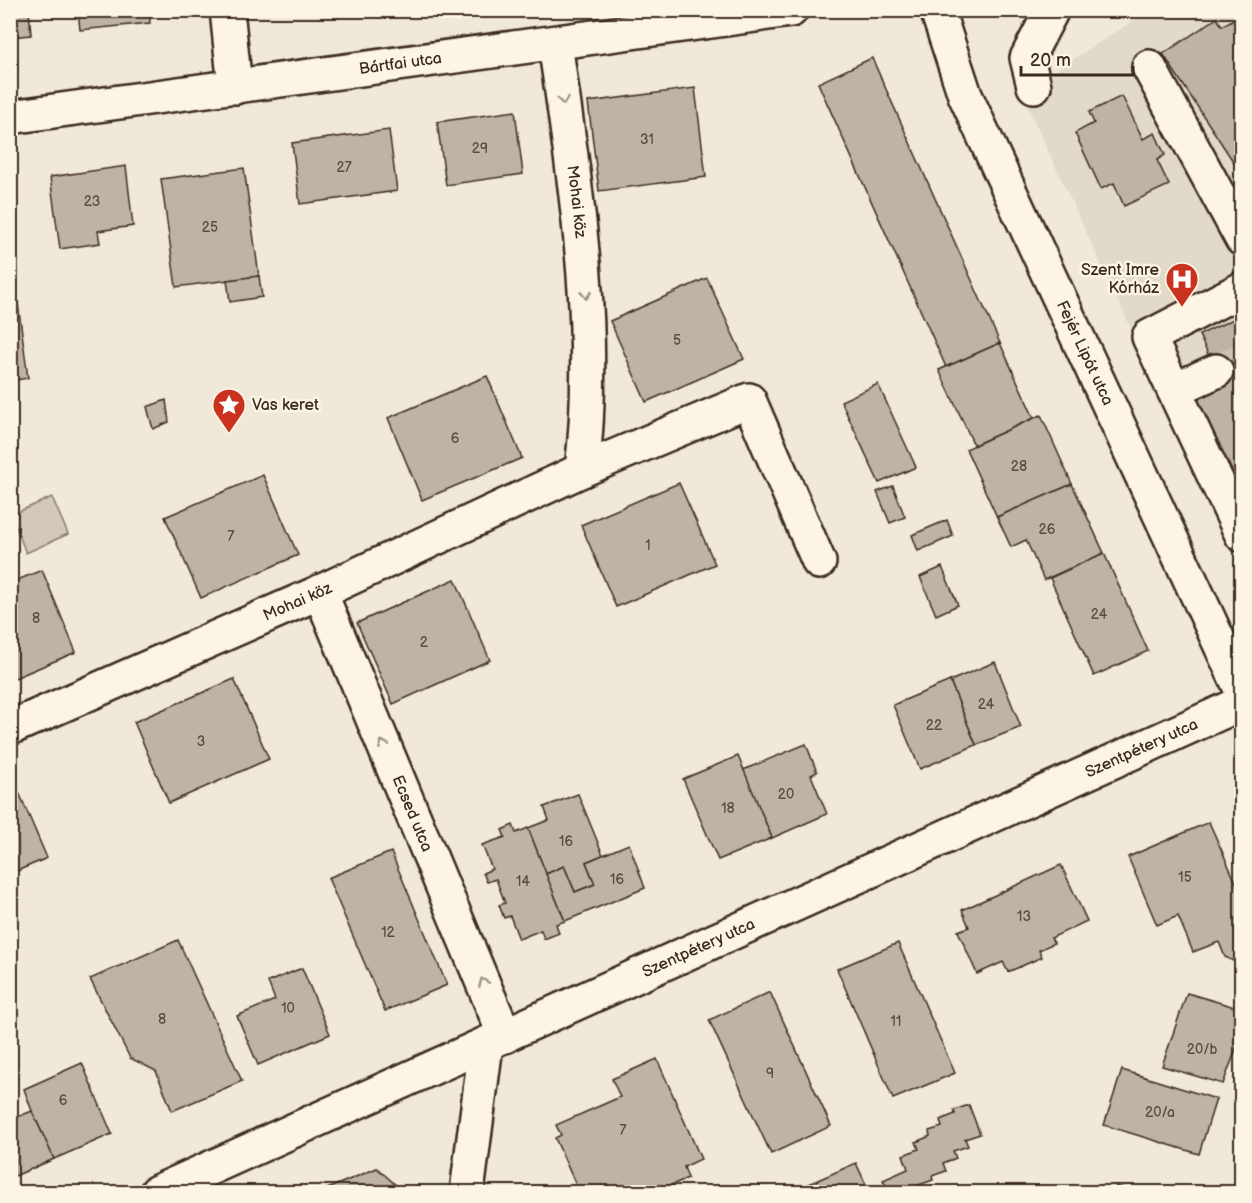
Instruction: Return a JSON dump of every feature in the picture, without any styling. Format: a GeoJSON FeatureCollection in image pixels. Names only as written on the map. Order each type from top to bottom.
{"type":"FeatureCollection","features":[{"type":"Feature","properties":{"kind":"street"},"geometry":{"type":"LineString","coordinates":[[227,10],[235,87]]}},
{"type":"Feature","properties":{"kind":"street","name":"Bártfai utca"},"geometry":{"type":"LineString","coordinates":[[10,117],[791,10]]}},
{"type":"Feature","properties":{"kind":"street","name":"Fejér Lipót utca"},"geometry":{"type":"LineString","coordinates":[[937,10],[965,95],[1242,691]]}},
{"type":"Feature","properties":{"kind":"street"},"geometry":{"type":"LineString","coordinates":[[1034,86],[1027,58],[1052,10]]}},
{"type":"Feature","properties":{"kind":"street","name":"Mohai köz"},"geometry":{"type":"LineString","coordinates":[[555,43],[583,252],[587,320],[587,431],[582,470]]}},
{"type":"Feature","properties":{"kind":"street"},"geometry":{"type":"LineString","coordinates":[[1149,67],[1242,239]]}},
{"type":"Feature","properties":{"kind":"street"},"geometry":{"type":"LineString","coordinates":[[1242,289],[1149,337],[1242,535]]}},
{"type":"Feature","properties":{"kind":"street"},"geometry":{"type":"LineString","coordinates":[[1174,390],[1216,371]]}},
{"type":"Feature","properties":{"kind":"street","name":"Mohai köz"},"geometry":{"type":"LineString","coordinates":[[10,728],[320,592],[582,470],[749,400],[819,562]]}},
{"type":"Feature","properties":{"kind":"street","name":"Ecsed utca"},"geometry":{"type":"LineString","coordinates":[[320,592],[495,1040],[467,1192]]}},
{"type":"Feature","properties":{"kind":"street","name":"Szentpétery utca"},"geometry":{"type":"LineString","coordinates":[[157,1192],[1242,704]]}},
{"type":"Feature","properties":{"kind":"shaded area","name":"Szent Imre Kórház"},"geometry":{"type":"Polygon","coordinates":[[[1148,11],[1241,11],[1241,573],[1129,324],[1021,93],[1148,11]]]}},
{"type":"Feature","properties":{"kind":"shaded area"},"geometry":{"type":"Polygon","coordinates":[[[52,497],[68,534],[26,553],[11,515],[52,497]]]}},
{"type":"Feature","properties":{"kind":"building"},"geometry":{"type":"Polygon","coordinates":[[[10,10],[29,10],[31,35],[10,37],[10,10]]]}},
{"type":"Feature","properties":{"kind":"building"},"geometry":{"type":"Polygon","coordinates":[[[78,10],[149,10],[150,23],[80,30],[78,10]]]}},
{"type":"Feature","properties":{"kind":"building"},"geometry":{"type":"Polygon","coordinates":[[[1242,14],[1242,175],[1163,54],[1217,18],[1222,26],[1242,14]]]}},
{"type":"Feature","properties":{"kind":"building"},"geometry":{"type":"Polygon","coordinates":[[[872,58],[1000,343],[946,367],[818,83],[872,58]]]}},
{"type":"Feature","properties":{"kind":"building"},"geometry":{"type":"Polygon","coordinates":[[[695,88],[706,177],[599,191],[588,102],[695,88]]]}},
{"type":"Feature","properties":{"kind":"building"},"geometry":{"type":"Polygon","coordinates":[[[1122,96],[1143,139],[1155,133],[1165,155],[1157,160],[1169,185],[1124,206],[1114,183],[1101,189],[1075,133],[1094,123],[1089,112],[1122,96]]]}},
{"type":"Feature","properties":{"kind":"building"},"geometry":{"type":"Polygon","coordinates":[[[515,111],[523,174],[446,185],[437,122],[515,111]]]}},
{"type":"Feature","properties":{"kind":"building"},"geometry":{"type":"Polygon","coordinates":[[[389,130],[397,191],[300,204],[292,143],[389,130]]]}},
{"type":"Feature","properties":{"kind":"building"},"geometry":{"type":"Polygon","coordinates":[[[126,166],[133,226],[98,231],[100,243],[60,249],[50,177],[126,166]]]}},
{"type":"Feature","properties":{"kind":"building"},"geometry":{"type":"Polygon","coordinates":[[[244,168],[259,276],[176,287],[161,179],[244,168]]]}},
{"type":"Feature","properties":{"kind":"building"},"geometry":{"type":"Polygon","coordinates":[[[10,266],[13,266],[28,378],[10,381],[10,266]]]}},
{"type":"Feature","properties":{"kind":"building"},"geometry":{"type":"Polygon","coordinates":[[[259,276],[262,297],[230,302],[227,280],[259,276]]]}},
{"type":"Feature","properties":{"kind":"building"},"geometry":{"type":"Polygon","coordinates":[[[707,278],[744,359],[646,402],[610,321],[707,278]]]}},
{"type":"Feature","properties":{"kind":"building"},"geometry":{"type":"Polygon","coordinates":[[[1242,315],[1242,502],[1191,393],[1220,379],[1199,335],[1242,315]]]}},
{"type":"Feature","properties":{"kind":"building"},"geometry":{"type":"Polygon","coordinates":[[[1000,343],[1034,418],[974,445],[939,370],[1000,343]]]}},
{"type":"Feature","properties":{"kind":"building"},"geometry":{"type":"Polygon","coordinates":[[[487,376],[522,458],[422,500],[388,418],[487,376]]]}},
{"type":"Feature","properties":{"kind":"building"},"geometry":{"type":"Polygon","coordinates":[[[878,384],[916,467],[879,483],[841,401],[878,384]]]}},
{"type":"Feature","properties":{"kind":"building"},"geometry":{"type":"Polygon","coordinates":[[[166,400],[169,422],[153,429],[147,407],[166,400]]]}},
{"type":"Feature","properties":{"kind":"building"},"geometry":{"type":"Polygon","coordinates":[[[1041,415],[1072,484],[997,517],[966,449],[1041,415]]]}},
{"type":"Feature","properties":{"kind":"building"},"geometry":{"type":"Polygon","coordinates":[[[263,475],[298,555],[201,598],[165,517],[263,475]]]}},
{"type":"Feature","properties":{"kind":"building"},"geometry":{"type":"Polygon","coordinates":[[[679,483],[715,564],[616,607],[581,525],[679,483]]]}},
{"type":"Feature","properties":{"kind":"building"},"geometry":{"type":"Polygon","coordinates":[[[1072,484],[1104,553],[1044,580],[1026,540],[1011,547],[997,517],[1072,484]]]}},
{"type":"Feature","properties":{"kind":"building"},"geometry":{"type":"Polygon","coordinates":[[[893,486],[905,517],[890,523],[877,492],[893,486]]]}},
{"type":"Feature","properties":{"kind":"building"},"geometry":{"type":"Polygon","coordinates":[[[947,520],[953,536],[918,551],[912,535],[947,520]]]}},
{"type":"Feature","properties":{"kind":"building"},"geometry":{"type":"Polygon","coordinates":[[[1104,553],[1148,651],[1094,676],[1050,578],[1104,553]]]}},
{"type":"Feature","properties":{"kind":"building"},"geometry":{"type":"Polygon","coordinates":[[[942,567],[958,605],[936,615],[920,577],[942,567]]]}},
{"type":"Feature","properties":{"kind":"building"},"geometry":{"type":"Polygon","coordinates":[[[42,570],[76,652],[10,680],[10,583],[42,570]]]}},
{"type":"Feature","properties":{"kind":"building"},"geometry":{"type":"Polygon","coordinates":[[[455,579],[490,660],[393,704],[357,623],[455,579]]]}},
{"type":"Feature","properties":{"kind":"building"},"geometry":{"type":"Polygon","coordinates":[[[995,662],[1021,727],[976,745],[950,681],[995,662]]]}},
{"type":"Feature","properties":{"kind":"building"},"geometry":{"type":"Polygon","coordinates":[[[234,679],[269,759],[169,803],[134,722],[234,679]]]}},
{"type":"Feature","properties":{"kind":"building"},"geometry":{"type":"Polygon","coordinates":[[[950,681],[976,745],[920,769],[893,705],[950,681]]]}},
{"type":"Feature","properties":{"kind":"building"},"geometry":{"type":"Polygon","coordinates":[[[806,744],[817,772],[811,775],[827,814],[772,838],[743,770],[806,744]]]}},
{"type":"Feature","properties":{"kind":"building"},"geometry":{"type":"Polygon","coordinates":[[[738,756],[772,838],[718,860],[683,779],[738,756]]]}},
{"type":"Feature","properties":{"kind":"building"},"geometry":{"type":"Polygon","coordinates":[[[12,776],[47,858],[10,874],[10,777],[12,776]]]}},
{"type":"Feature","properties":{"kind":"building"},"geometry":{"type":"Polygon","coordinates":[[[578,794],[603,855],[586,862],[595,884],[575,892],[564,866],[546,874],[528,828],[549,820],[544,807],[578,794]]]}},
{"type":"Feature","properties":{"kind":"building"},"geometry":{"type":"Polygon","coordinates":[[[1209,822],[1242,896],[1242,963],[1239,964],[1225,957],[1219,942],[1193,952],[1178,916],[1157,925],[1128,857],[1209,822]]]}},
{"type":"Feature","properties":{"kind":"building"},"geometry":{"type":"Polygon","coordinates":[[[513,825],[516,833],[528,828],[565,921],[556,924],[559,933],[544,939],[541,930],[519,939],[510,916],[504,918],[499,905],[505,903],[496,879],[487,882],[483,873],[492,869],[482,845],[505,837],[502,830],[513,825]]]}},
{"type":"Feature","properties":{"kind":"building"},"geometry":{"type":"Polygon","coordinates":[[[629,844],[645,888],[565,921],[546,874],[564,866],[575,892],[595,884],[586,862],[629,844]]]}},
{"type":"Feature","properties":{"kind":"building"},"geometry":{"type":"Polygon","coordinates":[[[391,852],[447,985],[385,1011],[328,878],[391,852]]]}},
{"type":"Feature","properties":{"kind":"building"},"geometry":{"type":"Polygon","coordinates":[[[1061,865],[1087,921],[1051,938],[1054,943],[1039,950],[1042,957],[1008,972],[1003,962],[977,974],[958,931],[969,927],[962,910],[1061,865]]]}},
{"type":"Feature","properties":{"kind":"building"},"geometry":{"type":"Polygon","coordinates":[[[178,940],[242,1081],[172,1111],[156,1071],[130,1058],[90,979],[178,940]]]}},
{"type":"Feature","properties":{"kind":"building"},"geometry":{"type":"Polygon","coordinates":[[[898,943],[955,1073],[893,1099],[837,969],[898,943]]]}},
{"type":"Feature","properties":{"kind":"building"},"geometry":{"type":"Polygon","coordinates":[[[302,968],[330,1034],[258,1065],[237,1016],[275,1000],[268,982],[302,968]]]}},
{"type":"Feature","properties":{"kind":"building"},"geometry":{"type":"Polygon","coordinates":[[[770,992],[831,1126],[771,1154],[709,1020],[770,992]]]}},
{"type":"Feature","properties":{"kind":"building"},"geometry":{"type":"Polygon","coordinates":[[[1187,993],[1242,1009],[1242,1033],[1223,1084],[1162,1066],[1187,993]]]}},
{"type":"Feature","properties":{"kind":"building"},"geometry":{"type":"Polygon","coordinates":[[[657,1059],[701,1159],[684,1167],[688,1178],[655,1192],[579,1192],[555,1138],[561,1135],[556,1125],[620,1097],[612,1079],[657,1059]]]}},
{"type":"Feature","properties":{"kind":"building"},"geometry":{"type":"Polygon","coordinates":[[[82,1063],[112,1134],[54,1159],[24,1089],[82,1063]]]}},
{"type":"Feature","properties":{"kind":"building"},"geometry":{"type":"Polygon","coordinates":[[[1122,1070],[1216,1099],[1199,1154],[1104,1125],[1122,1070]]]}},
{"type":"Feature","properties":{"kind":"building"},"geometry":{"type":"Polygon","coordinates":[[[969,1105],[980,1134],[965,1139],[968,1146],[953,1151],[956,1158],[943,1163],[946,1171],[932,1176],[933,1180],[916,1186],[918,1192],[889,1192],[883,1180],[908,1169],[903,1155],[919,1149],[916,1142],[930,1136],[929,1131],[942,1127],[940,1120],[955,1114],[954,1110],[969,1105]]]}},
{"type":"Feature","properties":{"kind":"building"},"geometry":{"type":"Polygon","coordinates":[[[32,1111],[54,1159],[10,1178],[10,1120],[32,1111]]]}},
{"type":"Feature","properties":{"kind":"building"},"geometry":{"type":"Polygon","coordinates":[[[856,1163],[869,1191],[791,1192],[856,1163]]]}},
{"type":"Feature","properties":{"kind":"building"},"geometry":{"type":"Polygon","coordinates":[[[377,1168],[396,1185],[396,1192],[320,1192],[377,1168]]]}},
{"type":"Feature","properties":{"kind":"building"},"geometry":{"type":"Polygon","coordinates":[[[1116,1186],[1137,1192],[1114,1192],[1116,1186]]]}},
{"type":"Feature","properties":{"kind":"tunnel"},"geometry":{"type":"LineString","coordinates":[[1216,371],[1242,359]]}},
{"type":"Feature","properties":{"kind":"place","name":"Szent Imre Kórház"},"geometry":{"type":"Point","coordinates":[1182,308]}},
{"type":"Feature","properties":{"kind":"place","name":"Vas keret"},"geometry":{"type":"Point","coordinates":[229,434]}}]}
